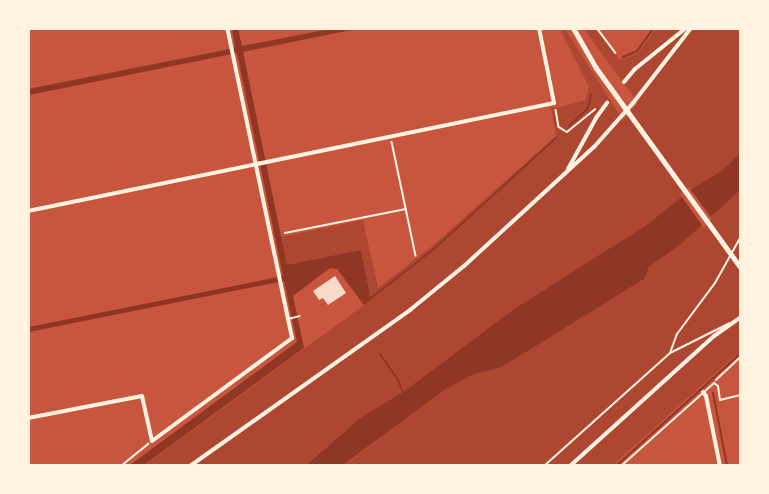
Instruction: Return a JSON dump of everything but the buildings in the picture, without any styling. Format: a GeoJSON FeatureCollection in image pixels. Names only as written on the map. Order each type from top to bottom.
{"type":"FeatureCollection","features":[{"type":"Feature","properties":{"kind":"main road"},"geometry":{"type":"LineString","coordinates":[[573,28],[596,68],[626,111],[741,267]]}},
{"type":"Feature","properties":{"kind":"street"},"geometry":{"type":"LineString","coordinates":[[28,418],[142,396],[152,441],[219,389],[292,338],[227,28]]}},
{"type":"Feature","properties":{"kind":"street"},"geometry":{"type":"LineString","coordinates":[[28,211],[554,103],[539,28]]}},
{"type":"Feature","properties":{"kind":"street"},"geometry":{"type":"LineString","coordinates":[[624,82],[634,69],[686,28]]}},
{"type":"Feature","properties":{"kind":"street"},"geometry":{"type":"LineString","coordinates":[[190,465],[410,309],[464,267],[594,147],[626,111],[691,28]]}},
{"type":"Feature","properties":{"kind":"street"},"geometry":{"type":"LineString","coordinates":[[566,172],[596,118],[608,103]]}},
{"type":"Feature","properties":{"kind":"street"},"geometry":{"type":"LineString","coordinates":[[570,465],[714,336],[741,318]]}},
{"type":"Feature","properties":{"kind":"street"},"geometry":{"type":"LineString","coordinates":[[703,392],[706,396],[720,465]]}},
{"type":"Feature","properties":{"kind":"lane"},"geometry":{"type":"LineString","coordinates":[[670,353],[677,334],[715,283],[741,238]]}},
{"type":"Feature","properties":{"kind":"lane"},"geometry":{"type":"LineString","coordinates":[[288,319],[300,316]]}},
{"type":"Feature","properties":{"kind":"lane"},"geometry":{"type":"LineString","coordinates":[[544,465],[670,353],[726,324],[736,322]]}},
{"type":"Feature","properties":{"kind":"lane"},"geometry":{"type":"LineString","coordinates":[[621,465],[714,383],[718,386],[720,400],[741,395]]}},
{"type":"Feature","properties":{"kind":"path"},"geometry":{"type":"LineString","coordinates":[[597,28],[616,53]]}},
{"type":"Feature","properties":{"kind":"path"},"geometry":{"type":"LineString","coordinates":[[554,103],[559,127],[567,132],[597,107],[608,103]]}},
{"type":"Feature","properties":{"kind":"path"},"geometry":{"type":"LineString","coordinates":[[391,137],[416,256]]}},
{"type":"Feature","properties":{"kind":"path"},"geometry":{"type":"LineString","coordinates":[[285,233],[406,209]]}},
{"type":"Feature","properties":{"kind":"path"},"geometry":{"type":"LineString","coordinates":[[714,383],[741,358]]}},
{"type":"Feature","properties":{"kind":"path"},"geometry":{"type":"LineString","coordinates":[[121,465],[152,441]]}},
{"type":"Feature","properties":{"kind":"shaded area"},"geometry":{"type":"Polygon","coordinates":[[[232,29],[238,29],[242,46],[330,29],[356,29],[243,52],[287,265],[361,250],[371,300],[364,305],[337,269],[330,268],[293,296],[304,348],[144,465],[130,465],[297,342],[284,281],[29,332],[29,327],[283,276],[237,53],[29,95],[28,89],[235,48],[232,29]]]}},
{"type":"Feature","properties":{"kind":"shaded area"},"geometry":{"type":"Polygon","coordinates":[[[560,29],[565,29],[623,120],[638,103],[584,29],[595,29],[620,60],[638,53],[656,29],[740,29],[740,153],[722,172],[690,190],[648,224],[514,309],[403,392],[360,418],[305,465],[144,466],[371,300],[361,250],[287,266],[281,237],[363,220],[378,288],[431,247],[556,136],[551,107],[557,108],[585,100],[589,87],[560,29]]]}},
{"type":"Feature","properties":{"kind":"shaded area"},"geometry":{"type":"Polygon","coordinates":[[[740,153],[739,191],[681,244],[649,267],[644,279],[502,367],[474,374],[446,389],[343,465],[305,466],[360,418],[403,392],[514,309],[648,224],[690,190],[722,171],[740,153]]]}},
{"type":"Feature","properties":{"kind":"shaded area"},"geometry":{"type":"Polygon","coordinates":[[[740,188],[740,351],[613,465],[343,466],[446,389],[474,374],[502,367],[644,279],[649,267],[681,244],[740,188]]]}},
{"type":"Feature","properties":{"kind":"pier"},"geometry":{"type":"Polygon","coordinates":[[[689,187],[712,219],[704,228],[680,194],[689,187]]]}},
{"type":"Feature","properties":{"kind":"waterway"},"geometry":{"type":"LineString","coordinates":[[623,57],[637,51],[654,28]]}},
{"type":"Feature","properties":{"kind":"waterway"},"geometry":{"type":"LineString","coordinates":[[569,126],[588,108],[591,95]]}},
{"type":"Feature","properties":{"kind":"waterway"},"geometry":{"type":"LineString","coordinates":[[371,298],[435,248],[556,138]]}},
{"type":"Feature","properties":{"kind":"waterway"},"geometry":{"type":"LineString","coordinates":[[380,354],[398,380],[404,395]]}},
{"type":"Feature","properties":{"kind":"waterway"},"geometry":{"type":"LineString","coordinates":[[616,466],[740,354]]}},
{"type":"Feature","properties":{"kind":"waterway"},"geometry":{"type":"LineString","coordinates":[[713,393],[727,466]]}}]}
